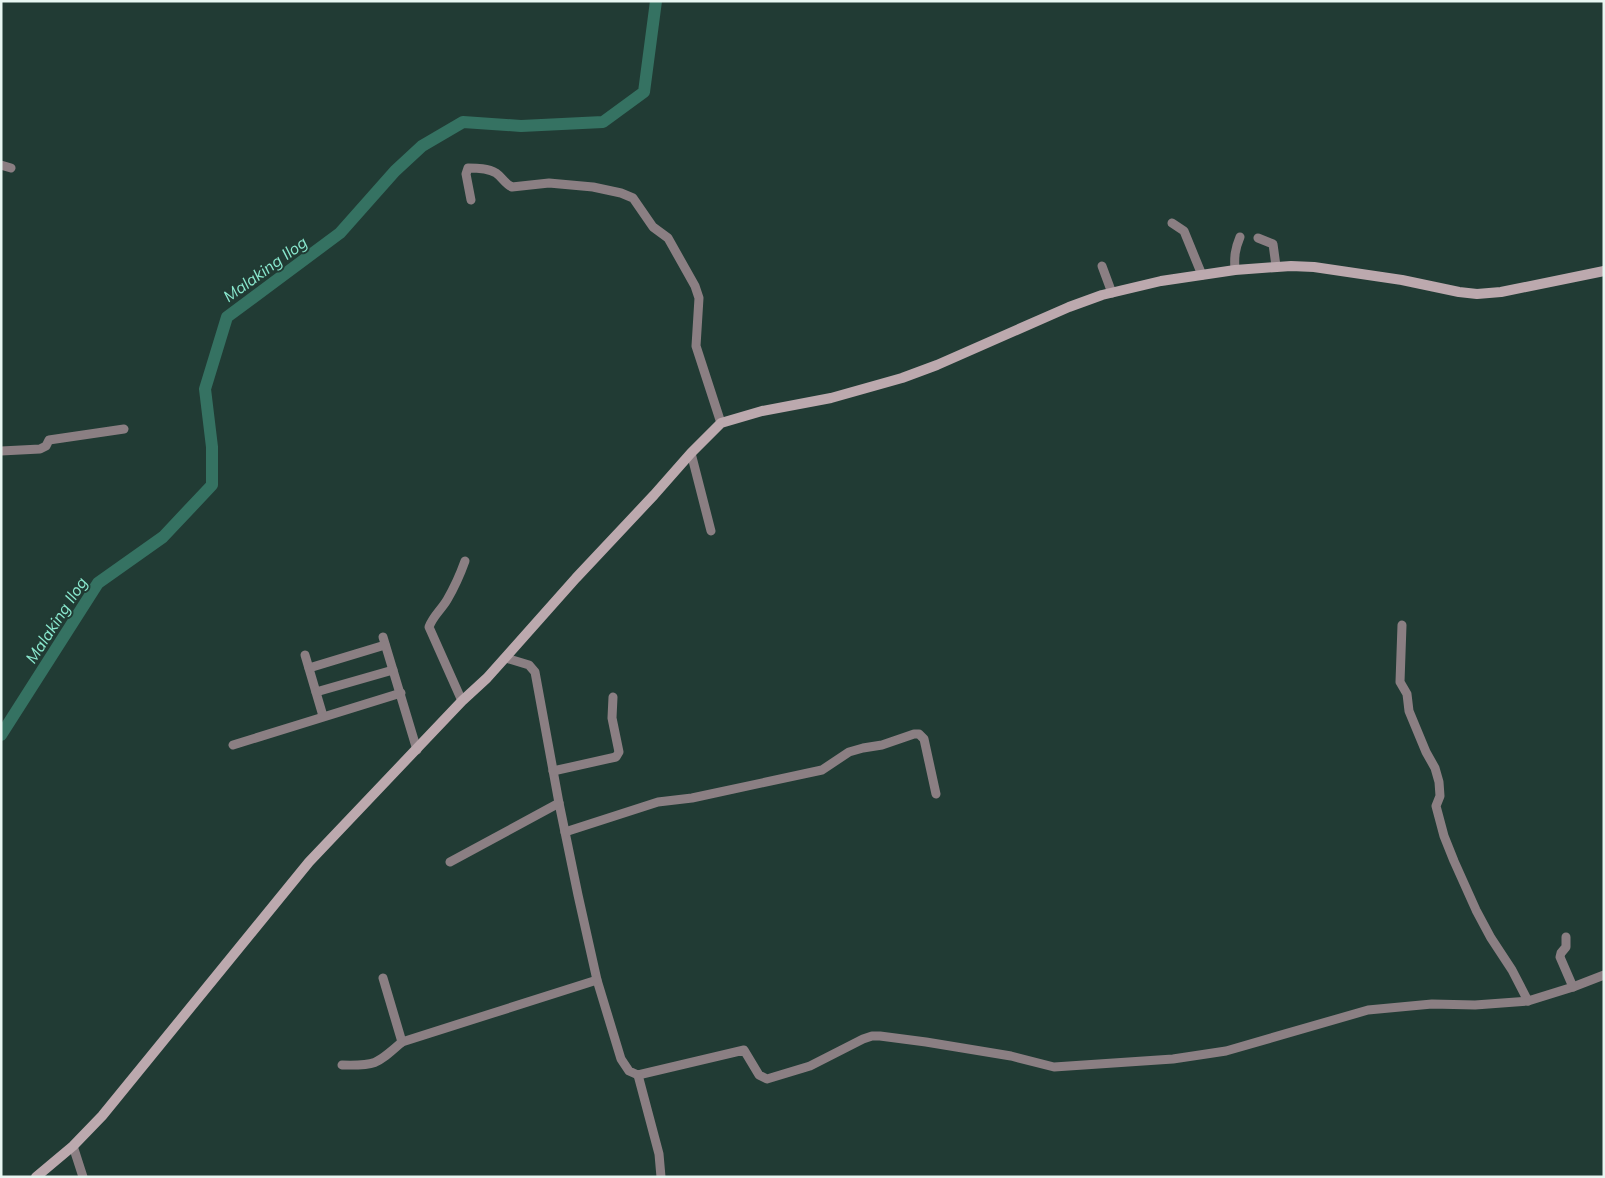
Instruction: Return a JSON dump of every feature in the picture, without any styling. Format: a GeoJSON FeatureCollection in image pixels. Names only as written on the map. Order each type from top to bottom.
{"type":"FeatureCollection","features":[{"type":"Feature","properties":{"kind":"street"},"geometry":{"type":"LineString","coordinates":[[471,200],[466,174],[468,168],[486,169],[496,173],[507,185],[512,187],[549,183],[592,187],[621,193],[633,198],[645,212],[653,226],[668,238],[695,286],[699,298],[696,346],[721,423]]}},
{"type":"Feature","properties":{"kind":"street"},"geometry":{"type":"LineString","coordinates":[[1172,223],[1184,231],[1202,275]]}},
{"type":"Feature","properties":{"kind":"street"},"geometry":{"type":"LineString","coordinates":[[1235,270],[1234,256],[1240,237]]}},
{"type":"Feature","properties":{"kind":"street"},"geometry":{"type":"LineString","coordinates":[[1258,238],[1273,244],[1276,266]]}},
{"type":"Feature","properties":{"kind":"street"},"geometry":{"type":"LineString","coordinates":[[1102,266],[1112,292]]}},
{"type":"Feature","properties":{"kind":"street"},"geometry":{"type":"LineString","coordinates":[[36,1177],[73,1146],[111,1106],[310,862],[462,701],[506,658],[691,452],[721,423],[762,411],[831,398],[902,378],[944,362],[1069,307],[1112,292],[1161,281],[1276,266],[1314,267],[1402,280],[1477,294],[1501,292],[1604,271]]}},
{"type":"Feature","properties":{"kind":"street"},"geometry":{"type":"LineString","coordinates":[[1,451],[40,449],[46,446],[49,440],[124,429]]}},
{"type":"Feature","properties":{"kind":"street"},"geometry":{"type":"LineString","coordinates":[[691,452],[711,531]]}},
{"type":"Feature","properties":{"kind":"street"},"geometry":{"type":"LineString","coordinates":[[462,701],[430,626],[432,620],[446,602],[465,561]]}},
{"type":"Feature","properties":{"kind":"street"},"geometry":{"type":"LineString","coordinates":[[1402,625],[1400,682],[1407,694],[1409,711],[1426,752],[1435,768],[1439,782],[1440,796],[1436,806],[1444,836],[1476,910],[1528,1001]]}},
{"type":"Feature","properties":{"kind":"street"},"geometry":{"type":"LineString","coordinates":[[309,668],[384,641],[417,750]]}},
{"type":"Feature","properties":{"kind":"street"},"geometry":{"type":"LineString","coordinates":[[305,655],[323,716]]}},
{"type":"Feature","properties":{"kind":"street"},"geometry":{"type":"LineString","coordinates":[[506,658],[529,665],[535,672],[552,771],[597,980],[621,1058],[629,1071],[638,1075],[744,1050],[759,1074],[767,1079],[810,1066],[872,1036],[966,1048],[1011,1056],[1054,1067],[1173,1059],[1226,1051],[1368,1010],[1432,1004],[1475,1006],[1528,1001],[1573,988],[1604,975]]}},
{"type":"Feature","properties":{"kind":"street"},"geometry":{"type":"LineString","coordinates":[[316,692],[393,670]]}},
{"type":"Feature","properties":{"kind":"street"},"geometry":{"type":"LineString","coordinates":[[233,745],[401,693]]}},
{"type":"Feature","properties":{"kind":"street"},"geometry":{"type":"LineString","coordinates":[[552,771],[616,758],[619,752],[612,718],[613,697]]}},
{"type":"Feature","properties":{"kind":"street"},"geometry":{"type":"LineString","coordinates":[[566,832],[658,802],[692,798],[822,770],[849,752],[882,745],[914,734],[919,734],[924,739],[936,794]]}},
{"type":"Feature","properties":{"kind":"street"},"geometry":{"type":"LineString","coordinates":[[450,862],[559,803]]}},
{"type":"Feature","properties":{"kind":"street"},"geometry":{"type":"LineString","coordinates":[[1566,937],[1566,947],[1561,953],[1560,958],[1573,988]]}},
{"type":"Feature","properties":{"kind":"street"},"geometry":{"type":"LineString","coordinates":[[383,978],[402,1042]]}},
{"type":"Feature","properties":{"kind":"street"},"geometry":{"type":"LineString","coordinates":[[342,1065],[368,1066],[383,1059],[402,1042],[597,980]]}},
{"type":"Feature","properties":{"kind":"street"},"geometry":{"type":"LineString","coordinates":[[638,1075],[659,1154],[662,1177]]}},
{"type":"Feature","properties":{"kind":"street"},"geometry":{"type":"LineString","coordinates":[[73,1146],[83,1177]]}},
{"type":"Feature","properties":{"kind":"waterway","name":"Malaking Ilog"},"geometry":{"type":"LineString","coordinates":[[1,735],[98,583],[163,537],[212,485],[212,447],[205,389],[227,317],[340,233],[395,171],[422,146],[463,122],[521,126],[603,122],[644,92],[656,1]]}}]}
